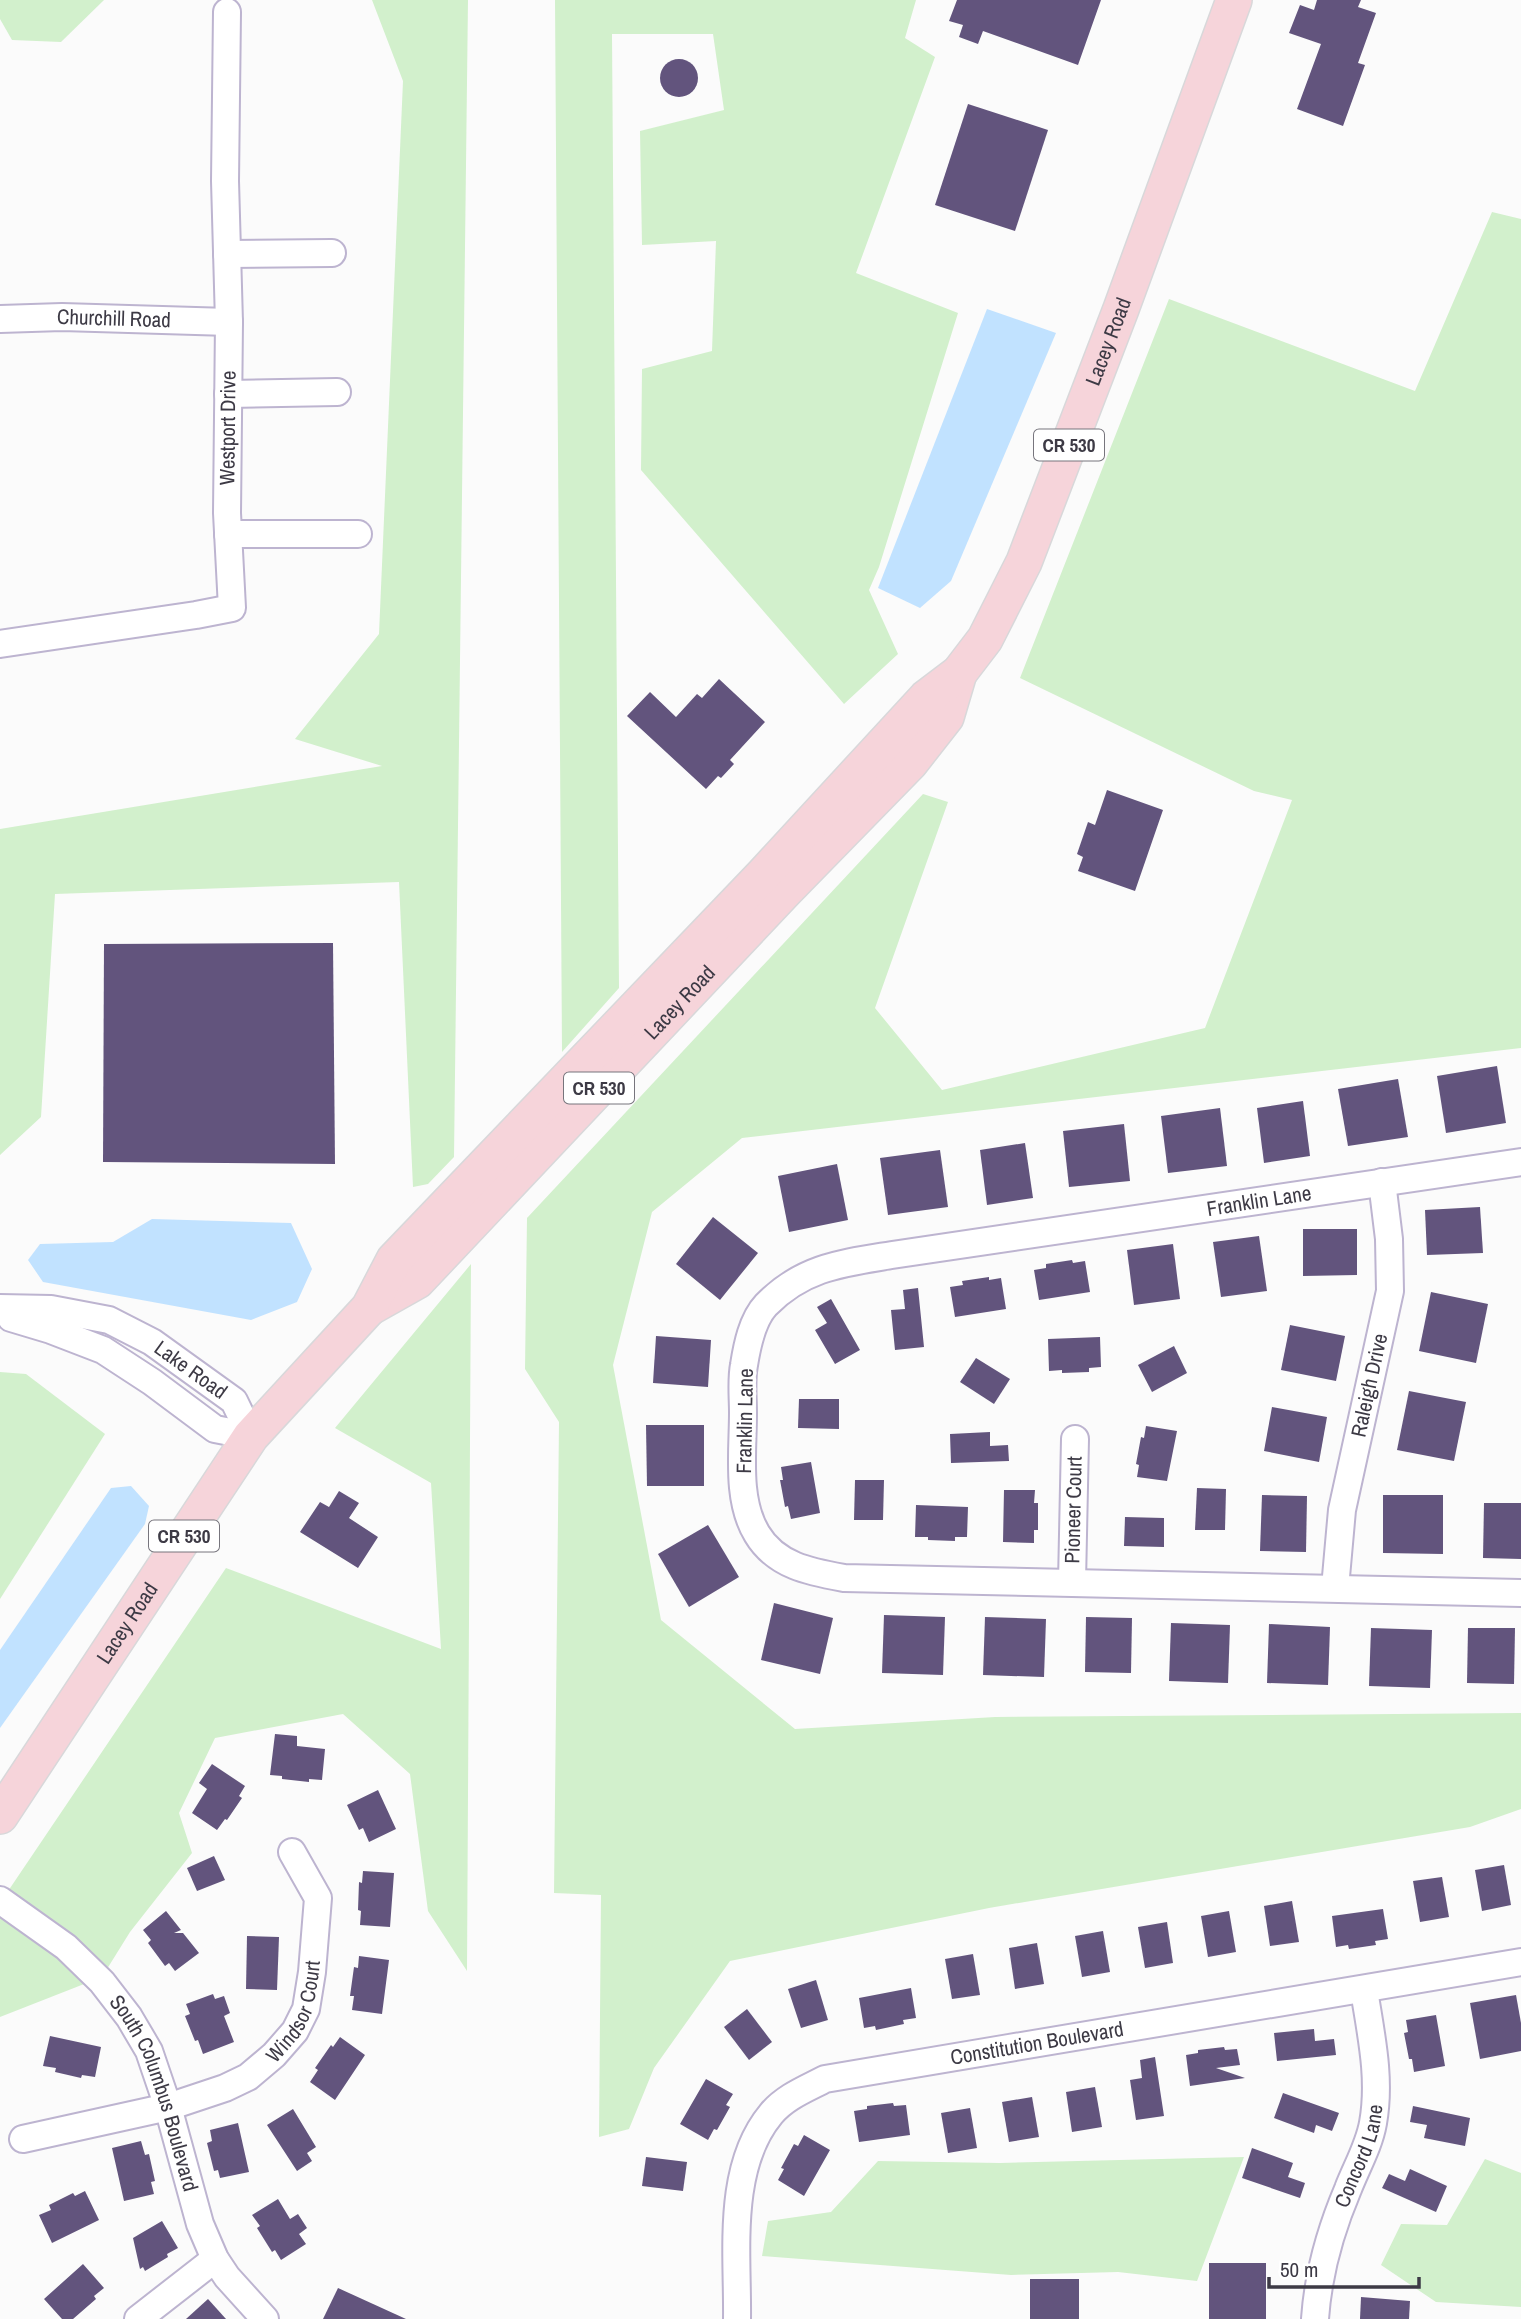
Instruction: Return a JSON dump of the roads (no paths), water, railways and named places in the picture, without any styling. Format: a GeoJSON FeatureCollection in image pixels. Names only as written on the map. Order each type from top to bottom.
{"type":"FeatureCollection","features":[{"type":"Feature","properties":{"kind":"main road","name":"Lacey Road"},"geometry":{"type":"LineString","coordinates":[[0,1816],[251,1436],[369,1308],[394,1260],[693,968],[774,883],[910,763],[946,717],[959,673],[985,639],[1024,562],[1141,256],[1234,0]]}},
{"type":"Feature","properties":{"kind":"street","name":"Westport Drive"},"geometry":{"type":"LineString","coordinates":[[0,644],[232,608],[228,534],[229,322],[225,118],[227,12]]}},
{"type":"Feature","properties":{"kind":"street"},"geometry":{"type":"LineString","coordinates":[[227,254],[332,253]]}},
{"type":"Feature","properties":{"kind":"street","name":"Churchill Road"},"geometry":{"type":"LineString","coordinates":[[0,318],[229,322]]}},
{"type":"Feature","properties":{"kind":"street"},"geometry":{"type":"LineString","coordinates":[[228,394],[337,393]]}},
{"type":"Feature","properties":{"kind":"street"},"geometry":{"type":"LineString","coordinates":[[228,534],[358,534]]}},
{"type":"Feature","properties":{"kind":"street","name":"Franklin Lane"},"geometry":{"type":"LineString","coordinates":[[1521,1162],[831,1265],[801,1277],[765,1307],[752,1332],[743,1368],[743,1472],[747,1512],[757,1535],[777,1558],[805,1571],[844,1578],[1521,1593]]}},
{"type":"Feature","properties":{"kind":"street","name":"Raleigh Drive"},"geometry":{"type":"LineString","coordinates":[[1335,1588],[1342,1510],[1391,1292],[1389,1239],[1382,1182]]}},
{"type":"Feature","properties":{"kind":"street","name":"Lake Road"},"geometry":{"type":"LineString","coordinates":[[0,1308],[51,1309],[109,1320],[141,1336],[234,1401],[251,1436]]}},
{"type":"Feature","properties":{"kind":"street","name":"Lake Road"},"geometry":{"type":"LineString","coordinates":[[0,1314],[103,1350],[215,1429],[251,1436]]}},
{"type":"Feature","properties":{"kind":"street","name":"Pioneer Court"},"geometry":{"type":"LineString","coordinates":[[1072,1582],[1075,1439]]}},
{"type":"Feature","properties":{"kind":"street","name":"Windsor Court"},"geometry":{"type":"LineString","coordinates":[[23,2139],[168,2107],[225,2088],[248,2077],[274,2055],[295,2031],[306,2009],[312,1972],[318,1898],[292,1852]]}},
{"type":"Feature","properties":{"kind":"street","name":"South Columbus Boulevard"},"geometry":{"type":"LineString","coordinates":[[0,1900],[66,1947],[102,1982],[129,2017],[149,2051],[168,2107],[200,2224],[215,2259],[227,2277],[265,2319]]}},
{"type":"Feature","properties":{"kind":"street","name":"Constitution Boulevard"},"geometry":{"type":"LineString","coordinates":[[737,2319],[738,2217],[742,2183],[758,2134],[772,2113],[793,2095],[825,2079],[1521,1962]]}},
{"type":"Feature","properties":{"kind":"street","name":"Concord Lane"},"geometry":{"type":"LineString","coordinates":[[1315,2319],[1317,2297],[1337,2216],[1373,2126],[1377,2085],[1364,1990]]}},
{"type":"Feature","properties":{"kind":"street"},"geometry":{"type":"LineString","coordinates":[[138,2319],[215,2259]]}},
{"type":"Feature","properties":{"kind":"water"},"geometry":{"type":"Polygon","coordinates":[[[987,309],[1056,333],[951,581],[920,608],[878,588],[987,309]]]}},
{"type":"Feature","properties":{"kind":"water"},"geometry":{"type":"Polygon","coordinates":[[[152,1219],[291,1223],[312,1269],[297,1302],[251,1320],[43,1282],[28,1260],[40,1244],[113,1242],[152,1219]]]}},
{"type":"Feature","properties":{"kind":"water"},"geometry":{"type":"Polygon","coordinates":[[[131,1486],[149,1506],[145,1524],[0,1728],[0,1650],[111,1488],[131,1486]]]}}]}
